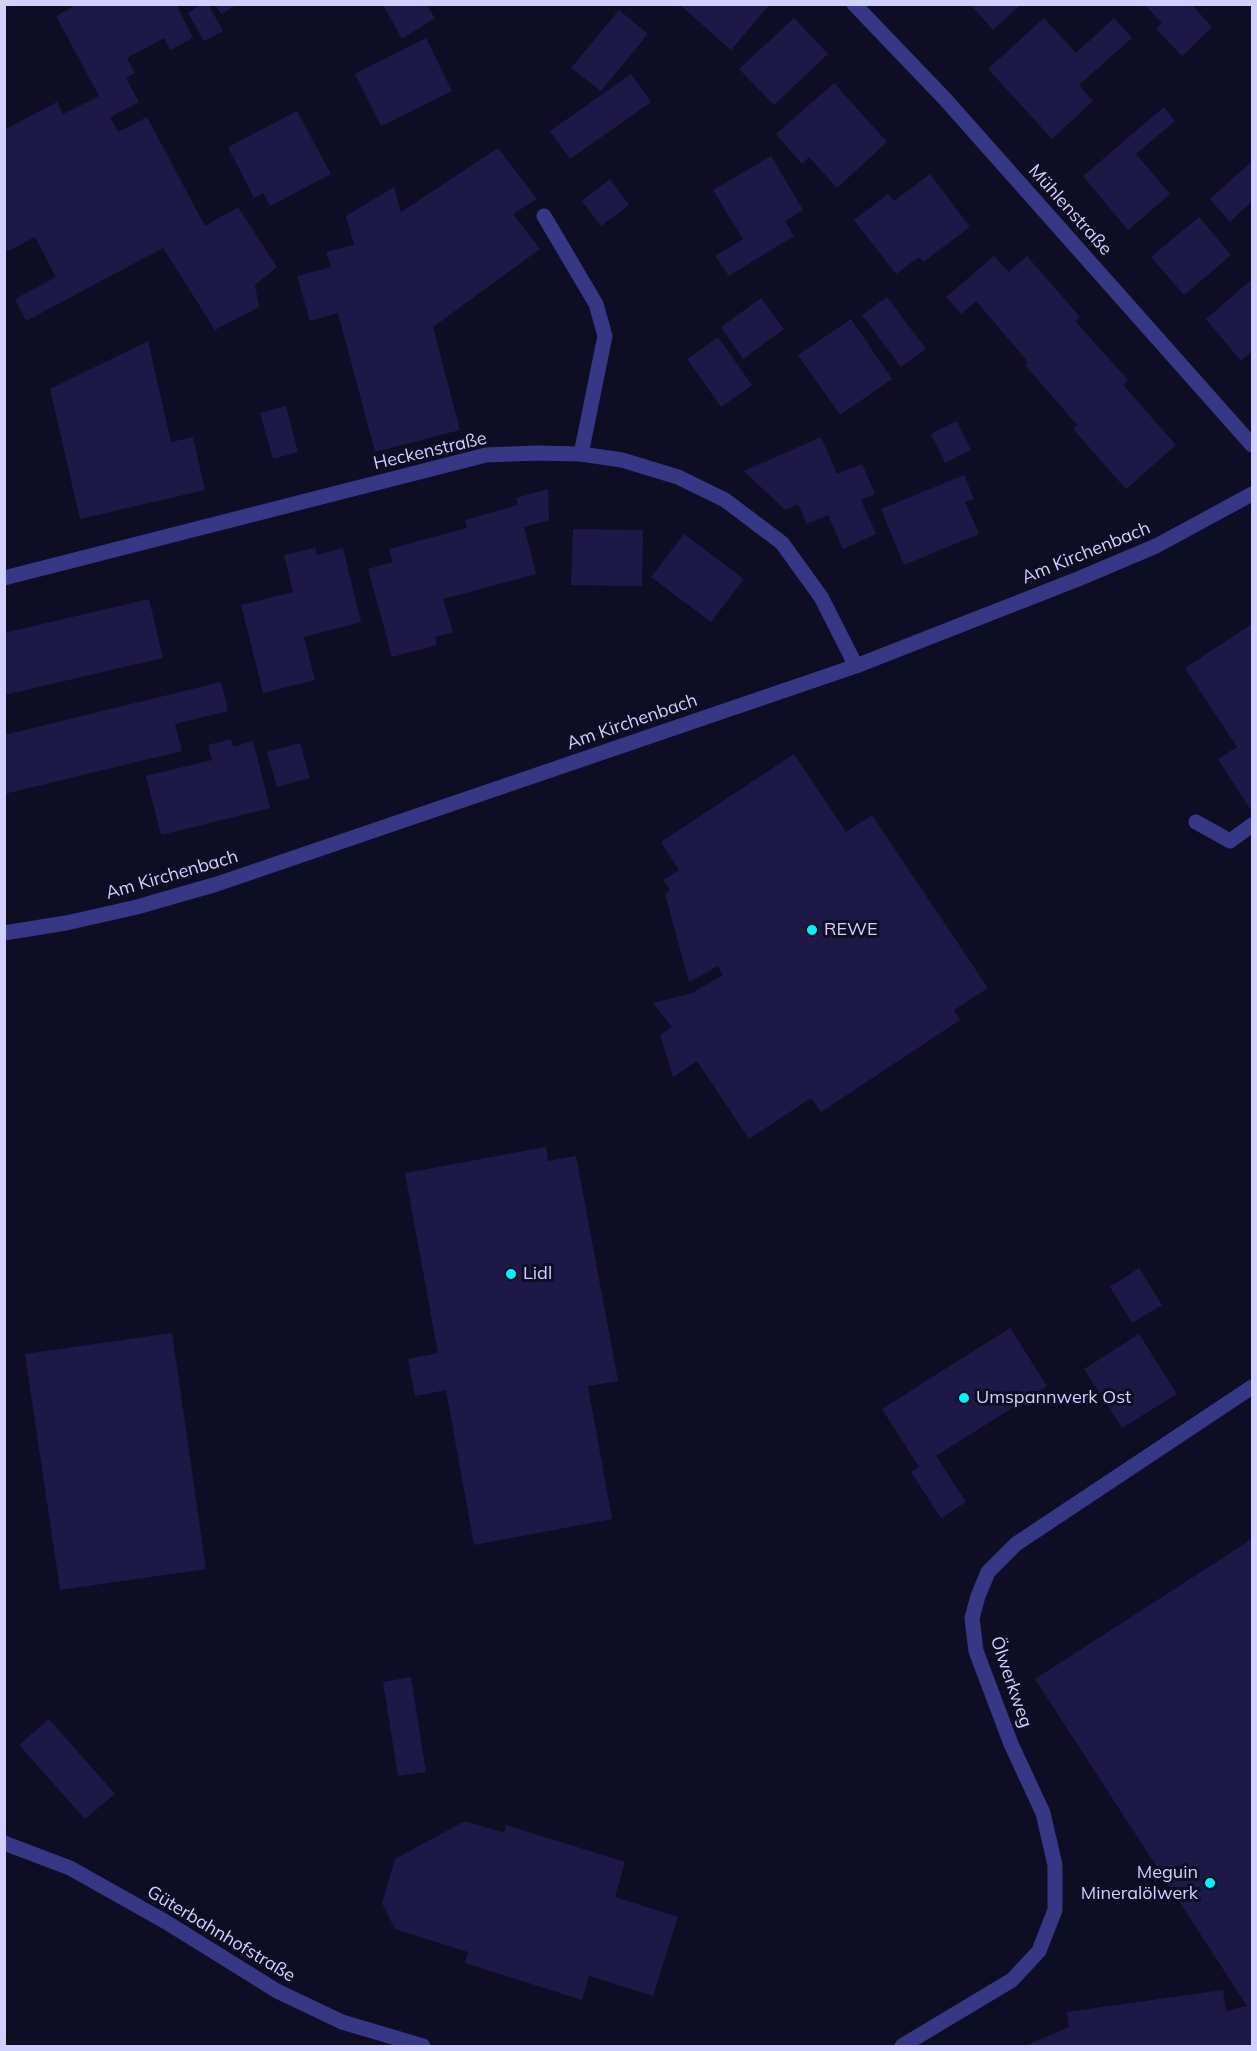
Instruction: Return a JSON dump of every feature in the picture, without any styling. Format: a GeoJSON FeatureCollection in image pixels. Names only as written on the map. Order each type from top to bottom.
{"type":"FeatureCollection","features":[{"type":"Feature","properties":{"kind":"street","name":"Mühlenstraße"},"geometry":{"type":"LineString","coordinates":[[854,4],[945,99],[1252,445]]}},
{"type":"Feature","properties":{"kind":"street"},"geometry":{"type":"LineString","coordinates":[[544,216],[596,304],[604,336],[581,454]]}},
{"type":"Feature","properties":{"kind":"street","name":"Heckenstraße"},"geometry":{"type":"LineString","coordinates":[[4,578],[486,455],[581,454],[622,460],[678,477],[725,500],[782,543],[820,597],[856,666]]}},
{"type":"Feature","properties":{"kind":"street","name":"Am Kirchenbach"},"geometry":{"type":"LineString","coordinates":[[4,933],[66,923],[137,907],[217,884],[856,666],[1156,546],[1252,494]]}},
{"type":"Feature","properties":{"kind":"street"},"geometry":{"type":"LineString","coordinates":[[1196,822],[1230,841],[1252,825]]}},
{"type":"Feature","properties":{"kind":"street","name":"Ölwerkweg"},"geometry":{"type":"LineString","coordinates":[[902,2046],[1012,1980],[1039,1951],[1055,1910],[1055,1865],[1043,1813],[1011,1744],[976,1651],[972,1618],[988,1572],[1016,1544],[1252,1387]]}},
{"type":"Feature","properties":{"kind":"street","name":"Güterbahnhofstraße"},"geometry":{"type":"LineString","coordinates":[[4,1844],[70,1868],[166,1922],[278,1991],[310,2007],[342,2022],[423,2046]]}},
{"type":"Feature","properties":{"kind":"building"},"geometry":{"type":"Polygon","coordinates":[[[78,4],[176,4],[193,38],[170,50],[164,38],[127,58],[135,73],[126,78],[139,102],[110,117],[118,132],[147,117],[205,226],[238,207],[277,267],[255,285],[259,307],[215,330],[163,248],[26,321],[15,299],[56,277],[35,237],[8,251],[4,245],[4,130],[57,102],[63,114],[99,96],[56,16],[78,4]]]}},
{"type":"Feature","properties":{"kind":"building"},"geometry":{"type":"Polygon","coordinates":[[[202,4],[208,4],[223,31],[204,41],[188,13],[202,4]]]}},
{"type":"Feature","properties":{"kind":"building"},"geometry":{"type":"Polygon","coordinates":[[[215,4],[238,4],[221,14],[215,4]]]}},
{"type":"Feature","properties":{"kind":"building"},"geometry":{"type":"Polygon","coordinates":[[[679,4],[770,4],[731,50],[679,4]]]}},
{"type":"Feature","properties":{"kind":"building"},"geometry":{"type":"Polygon","coordinates":[[[970,4],[1021,4],[993,30],[970,4]]]}},
{"type":"Feature","properties":{"kind":"building"},"geometry":{"type":"Polygon","coordinates":[[[1144,4],[1191,4],[1212,27],[1182,56],[1156,29],[1162,23],[1144,4]]]}},
{"type":"Feature","properties":{"kind":"building"},"geometry":{"type":"Polygon","coordinates":[[[383,5],[426,5],[435,18],[402,39],[383,5]]]}},
{"type":"Feature","properties":{"kind":"building"},"geometry":{"type":"Polygon","coordinates":[[[619,10],[648,34],[601,91],[571,68],[619,10]]]}},
{"type":"Feature","properties":{"kind":"building"},"geometry":{"type":"Polygon","coordinates":[[[794,18],[828,54],[774,105],[739,69],[794,18]]]}},
{"type":"Feature","properties":{"kind":"building"},"geometry":{"type":"Polygon","coordinates":[[[1044,18],[1076,53],[1114,18],[1132,38],[1079,85],[1093,101],[1052,139],[988,69],[1044,18]]]}},
{"type":"Feature","properties":{"kind":"building"},"geometry":{"type":"Polygon","coordinates":[[[426,38],[452,91],[381,126],[355,74],[426,38]]]}},
{"type":"Feature","properties":{"kind":"building"},"geometry":{"type":"Polygon","coordinates":[[[631,74],[651,102],[570,159],[550,131],[631,74]]]}},
{"type":"Feature","properties":{"kind":"building"},"geometry":{"type":"Polygon","coordinates":[[[834,83],[887,142],[837,188],[809,157],[802,164],[776,134],[834,83]]]}},
{"type":"Feature","properties":{"kind":"building"},"geometry":{"type":"Polygon","coordinates":[[[1164,107],[1175,121],[1136,154],[1170,194],[1128,230],[1083,176],[1164,107]]]}},
{"type":"Feature","properties":{"kind":"building"},"geometry":{"type":"Polygon","coordinates":[[[297,111],[331,174],[270,206],[263,193],[254,198],[228,147],[297,111]]]}},
{"type":"Feature","properties":{"kind":"building"},"geometry":{"type":"Polygon","coordinates":[[[498,148],[537,199],[513,214],[540,249],[433,327],[460,430],[375,452],[338,313],[310,321],[297,276],[331,267],[326,252],[354,245],[346,216],[394,187],[401,212],[498,148]]]}},
{"type":"Feature","properties":{"kind":"building"},"geometry":{"type":"Polygon","coordinates":[[[771,156],[803,210],[785,221],[794,236],[729,276],[715,256],[743,239],[713,190],[771,156]]]}},
{"type":"Feature","properties":{"kind":"building"},"geometry":{"type":"Polygon","coordinates":[[[1252,161],[1252,201],[1230,222],[1210,199],[1252,161]]]}},
{"type":"Feature","properties":{"kind":"building"},"geometry":{"type":"Polygon","coordinates":[[[930,174],[970,227],[923,262],[919,257],[896,274],[854,220],[888,194],[894,201],[930,174]]]}},
{"type":"Feature","properties":{"kind":"building"},"geometry":{"type":"Polygon","coordinates":[[[610,179],[629,205],[601,226],[582,201],[610,179]]]}},
{"type":"Feature","properties":{"kind":"building"},"geometry":{"type":"Polygon","coordinates":[[[1199,217],[1231,255],[1184,295],[1151,257],[1199,217]]]}},
{"type":"Feature","properties":{"kind":"building"},"geometry":{"type":"Polygon","coordinates":[[[994,256],[1009,272],[1027,256],[1080,317],[1075,321],[1128,380],[1123,385],[1176,445],[1126,489],[1073,429],[1077,425],[1025,365],[1028,362],[976,301],[961,314],[946,297],[994,256]]]}},
{"type":"Feature","properties":{"kind":"building"},"geometry":{"type":"Polygon","coordinates":[[[1252,279],[1252,351],[1241,361],[1206,319],[1252,279]]]}},
{"type":"Feature","properties":{"kind":"building"},"geometry":{"type":"Polygon","coordinates":[[[887,297],[926,349],[901,367],[862,315],[887,297]]]}},
{"type":"Feature","properties":{"kind":"building"},"geometry":{"type":"Polygon","coordinates":[[[761,298],[784,329],[743,359],[721,327],[761,298]]]}},
{"type":"Feature","properties":{"kind":"building"},"geometry":{"type":"Polygon","coordinates":[[[851,319],[892,379],[840,415],[798,355],[851,319]]]}},
{"type":"Feature","properties":{"kind":"building"},"geometry":{"type":"Polygon","coordinates":[[[718,337],[752,385],[721,407],[687,359],[718,337]]]}},
{"type":"Feature","properties":{"kind":"building"},"geometry":{"type":"Polygon","coordinates":[[[148,341],[171,442],[193,437],[205,490],[80,519],[50,389],[148,341]]]}},
{"type":"Feature","properties":{"kind":"building"},"geometry":{"type":"Polygon","coordinates":[[[286,406],[298,452],[273,459],[260,413],[286,406]]]}},
{"type":"Feature","properties":{"kind":"building"},"geometry":{"type":"Polygon","coordinates":[[[957,421],[971,450],[945,463],[931,434],[957,421]]]}},
{"type":"Feature","properties":{"kind":"building"},"geometry":{"type":"Polygon","coordinates":[[[821,437],[837,474],[862,464],[875,494],[861,500],[876,534],[843,549],[828,515],[807,524],[798,504],[785,510],[744,471],[821,437]]]}},
{"type":"Feature","properties":{"kind":"building"},"geometry":{"type":"Polygon","coordinates":[[[964,475],[974,499],[965,502],[979,534],[904,565],[881,509],[964,475]]]}},
{"type":"Feature","properties":{"kind":"building"},"geometry":{"type":"Polygon","coordinates":[[[548,489],[549,520],[524,527],[536,574],[443,599],[453,632],[435,637],[437,645],[392,657],[368,569],[393,562],[389,549],[467,528],[465,520],[518,505],[516,498],[548,489]]]}},
{"type":"Feature","properties":{"kind":"building"},"geometry":{"type":"Polygon","coordinates":[[[573,529],[643,530],[642,586],[571,585],[573,529]]]}},
{"type":"Feature","properties":{"kind":"building"},"geometry":{"type":"Polygon","coordinates":[[[684,534],[744,579],[711,622],[651,577],[684,534]]]}},
{"type":"Feature","properties":{"kind":"building"},"geometry":{"type":"Polygon","coordinates":[[[315,548],[317,555],[343,548],[361,622],[304,637],[315,680],[263,693],[241,605],[293,592],[284,555],[315,548]]]}},
{"type":"Feature","properties":{"kind":"building"},"geometry":{"type":"Polygon","coordinates":[[[149,599],[163,658],[4,695],[4,633],[149,599]]]}},
{"type":"Feature","properties":{"kind":"building"},"geometry":{"type":"Polygon","coordinates":[[[1252,624],[1252,812],[1218,759],[1237,747],[1185,668],[1252,624]]]}},
{"type":"Feature","properties":{"kind":"building"},"geometry":{"type":"Polygon","coordinates":[[[221,682],[228,711],[175,724],[182,751],[4,794],[4,735],[221,682]]]}},
{"type":"Feature","properties":{"kind":"building"},"geometry":{"type":"Polygon","coordinates":[[[231,739],[233,747],[253,741],[270,808],[161,835],[146,776],[212,760],[208,745],[231,739]]]}},
{"type":"Feature","properties":{"kind":"building"},"geometry":{"type":"Polygon","coordinates":[[[300,743],[310,778],[277,787],[267,752],[300,743]]]}},
{"type":"Feature","properties":{"kind":"building","name":"REWE"},"geometry":{"type":"Polygon","coordinates":[[[794,754],[846,832],[872,815],[988,988],[954,1010],[960,1020],[821,1112],[811,1098],[749,1139],[697,1061],[673,1077],[660,1035],[672,1027],[653,1003],[692,993],[723,975],[718,966],[689,982],[665,894],[670,890],[663,880],[679,870],[661,842],[794,754]]]}},
{"type":"Feature","properties":{"kind":"building","name":"Lidl"},"geometry":{"type":"Polygon","coordinates":[[[546,1147],[548,1161],[576,1156],[618,1381],[588,1386],[612,1519],[474,1545],[446,1390],[415,1396],[408,1359],[438,1353],[405,1173],[546,1147]]]}},
{"type":"Feature","properties":{"kind":"building"},"geometry":{"type":"Polygon","coordinates":[[[1139,1268],[1162,1305],[1132,1323],[1110,1287],[1139,1268]]]}},
{"type":"Feature","properties":{"kind":"building","name":"Umspannwerk Ost"},"geometry":{"type":"Polygon","coordinates":[[[1010,1328],[1047,1386],[936,1456],[966,1502],[941,1518],[911,1472],[919,1467],[882,1409],[1010,1328]]]}},
{"type":"Feature","properties":{"kind":"building"},"geometry":{"type":"Polygon","coordinates":[[[172,1333],[206,1569],[60,1590],[25,1354],[172,1333]]]}},
{"type":"Feature","properties":{"kind":"building"},"geometry":{"type":"Polygon","coordinates":[[[1139,1334],[1177,1394],[1122,1428],[1084,1369],[1139,1334]]]}},
{"type":"Feature","properties":{"kind":"building"},"geometry":{"type":"Polygon","coordinates":[[[1252,1539],[1252,2046],[1025,2046],[1069,2027],[1067,2012],[1223,1990],[1226,2011],[1247,2006],[1035,1679],[1252,1539]]]}},
{"type":"Feature","properties":{"kind":"building"},"geometry":{"type":"Polygon","coordinates":[[[411,1677],[426,1772],[398,1776],[383,1682],[411,1677]]]}},
{"type":"Feature","properties":{"kind":"building"},"geometry":{"type":"Polygon","coordinates":[[[49,1719],[115,1794],[85,1819],[19,1745],[49,1719]]]}},
{"type":"Feature","properties":{"kind":"building"},"geometry":{"type":"Polygon","coordinates":[[[465,1821],[504,1833],[506,1825],[625,1862],[615,1897],[678,1917],[653,1996],[589,1976],[582,2000],[465,1963],[468,1952],[395,1929],[382,1903],[395,1859],[465,1821]]]}},
{"type":"Feature","properties":{"kind":"place","name":"REWE"},"geometry":{"type":"Point","coordinates":[812,930]}},
{"type":"Feature","properties":{"kind":"place","name":"Lidl"},"geometry":{"type":"Point","coordinates":[511,1274]}},
{"type":"Feature","properties":{"kind":"place","name":"Umspannwerk Ost"},"geometry":{"type":"Point","coordinates":[964,1398]}},
{"type":"Feature","properties":{"kind":"place","name":"Meguin Mineralölwerk"},"geometry":{"type":"Point","coordinates":[1210,1883]}}]}
